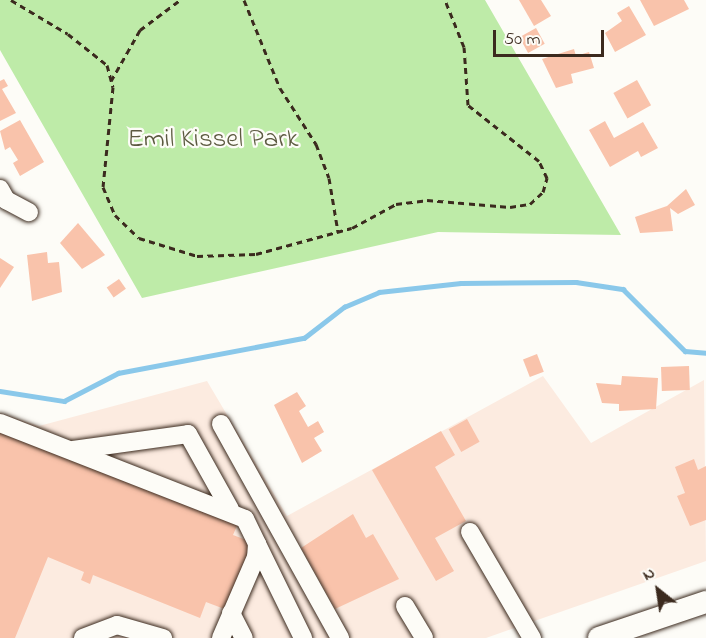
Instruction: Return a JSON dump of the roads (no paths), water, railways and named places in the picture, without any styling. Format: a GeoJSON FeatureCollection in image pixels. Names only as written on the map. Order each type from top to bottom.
{"type":"FeatureCollection","features":[{"type":"Feature","properties":{"kind":"main road"},"geometry":{"type":"LineString","coordinates":[[599,638],[706,602]]}},
{"type":"Feature","properties":{"kind":"street"},"geometry":{"type":"LineString","coordinates":[[0,189],[6,200],[29,212]]}},
{"type":"Feature","properties":{"kind":"street"},"geometry":{"type":"LineString","coordinates":[[0,423],[231,509],[245,519],[303,638]]}},
{"type":"Feature","properties":{"kind":"street"},"geometry":{"type":"LineString","coordinates":[[221,424],[340,638]]}},
{"type":"Feature","properties":{"kind":"street"},"geometry":{"type":"LineString","coordinates":[[72,450],[188,434],[231,509]]}},
{"type":"Feature","properties":{"kind":"street"},"geometry":{"type":"LineString","coordinates":[[470,532],[532,638]]}},
{"type":"Feature","properties":{"kind":"street"},"geometry":{"type":"LineString","coordinates":[[220,638],[257,544]]}},
{"type":"Feature","properties":{"kind":"street"},"geometry":{"type":"LineString","coordinates":[[405,606],[424,638]]}},
{"type":"Feature","properties":{"kind":"street"},"geometry":{"type":"LineString","coordinates":[[231,614],[244,638]]}},
{"type":"Feature","properties":{"kind":"street"},"geometry":{"type":"LineString","coordinates":[[83,638],[117,625],[163,638]]}},
{"type":"Feature","properties":{"kind":"waterway"},"geometry":{"type":"LineString","coordinates":[[0,391],[64,401],[118,373],[304,338],[344,307],[379,292],[461,283],[576,282],[623,289],[685,351],[706,353]]}},
{"type":"Feature","properties":{"kind":"park label","name":"Emil Kissel Park"},"geometry":{"type":"Point","coordinates":[213,140]}}]}
